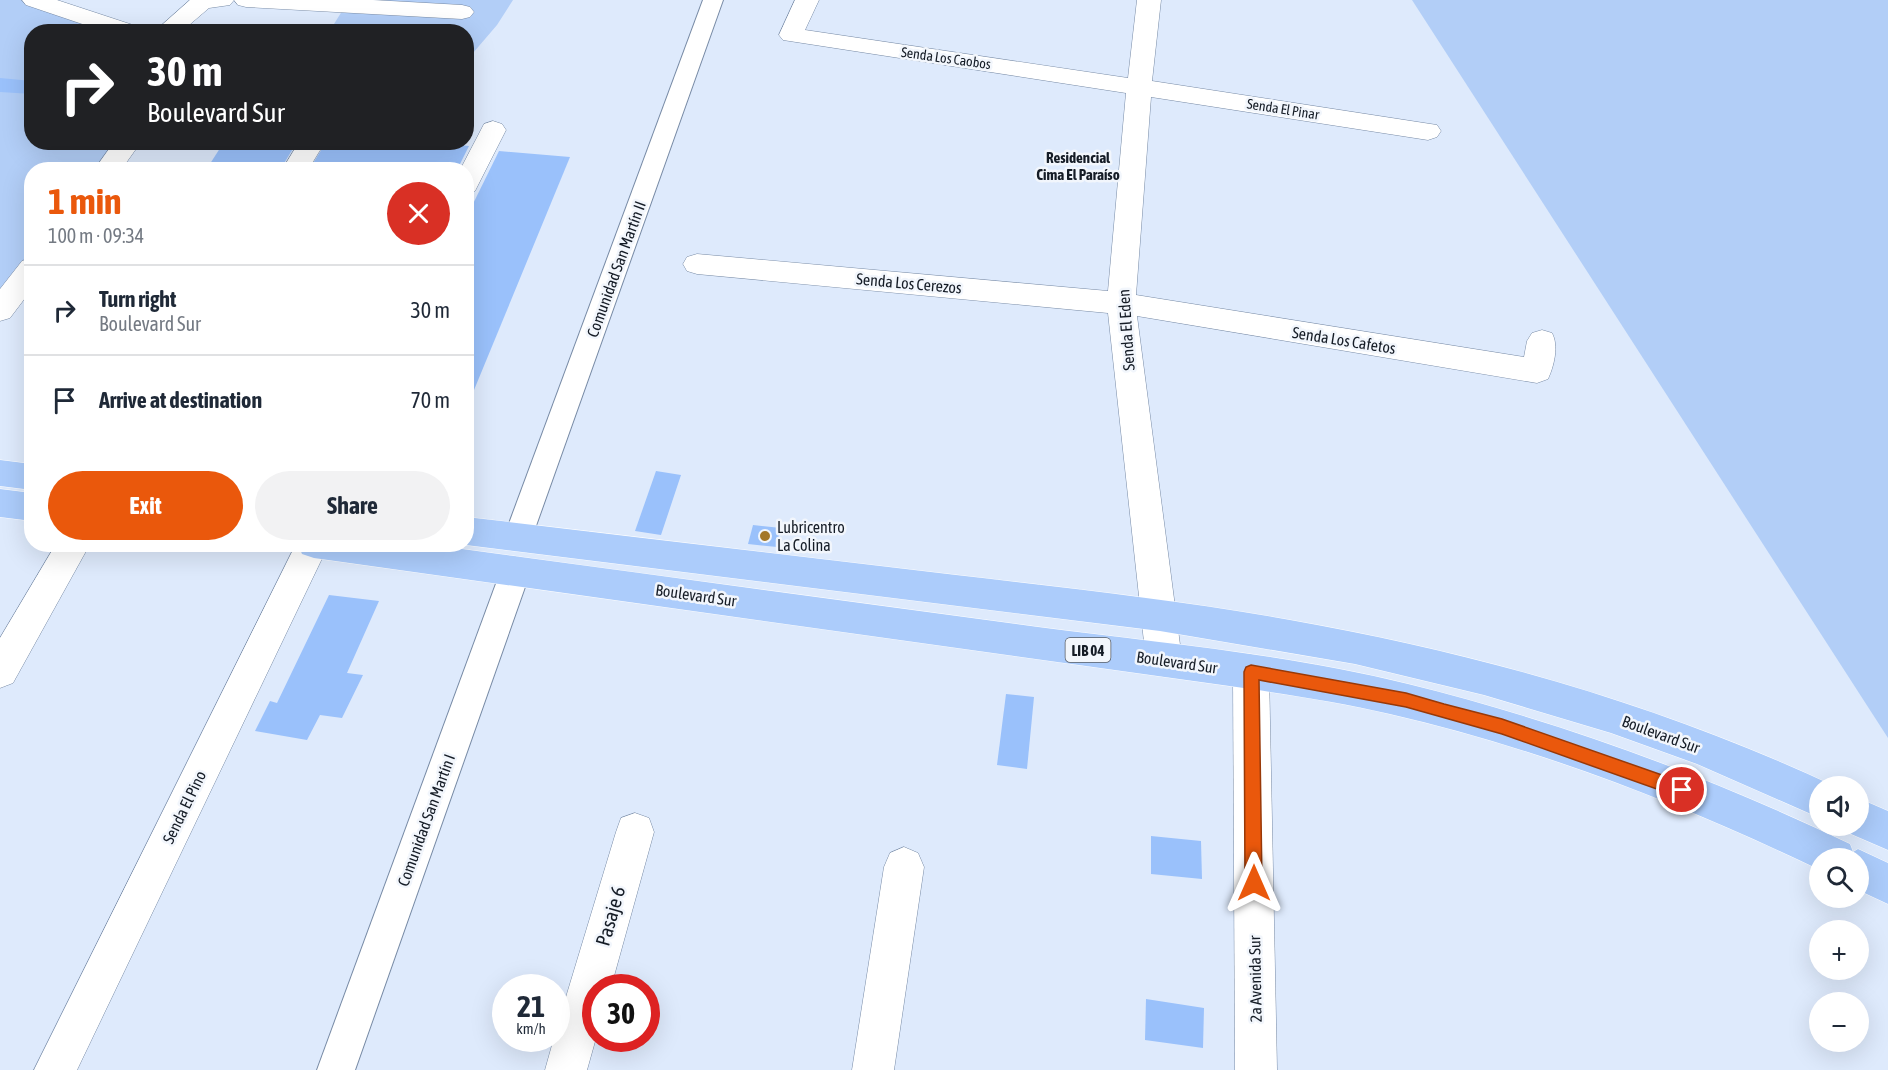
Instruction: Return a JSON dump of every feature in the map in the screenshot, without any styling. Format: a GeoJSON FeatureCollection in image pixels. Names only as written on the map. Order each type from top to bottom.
{"type":"FeatureCollection","features":[{"type":"Feature","properties":{"kind":"highway"},"geometry":{"type":"LineString","coordinates":[[0,473],[24,476]]}},
{"type":"Feature","properties":{"kind":"highway"},"geometry":{"type":"LineString","coordinates":[[0,503],[24,506]]}},
{"type":"Feature","properties":{"kind":"highway","name":"Boulevard Sur"},"geometry":{"type":"LineString","coordinates":[[474,535],[517,554],[1164,660],[1251,672],[1406,700],[1502,727],[1617,765],[1704,798],[1816,848]]}},
{"type":"Feature","properties":{"kind":"highway","name":"Boulevard Sur"},"geometry":{"type":"LineString","coordinates":[[474,552],[517,554],[1160,615],[1250,627],[1348,645],[1581,705],[1674,737],[1809,795]]}},
{"type":"Feature","properties":{"kind":"highway"},"geometry":{"type":"LineString","coordinates":[[1869,822],[1888,831]]}},
{"type":"Feature","properties":{"kind":"highway"},"geometry":{"type":"LineString","coordinates":[[1869,874],[1888,884]]}},
{"type":"Feature","properties":{"kind":"street"},"geometry":{"type":"LineString","coordinates":[[34,0],[107,24]]}},
{"type":"Feature","properties":{"kind":"street"},"geometry":{"type":"LineString","coordinates":[[176,24],[202,2],[222,0]]}},
{"type":"Feature","properties":{"kind":"street"},"geometry":{"type":"LineString","coordinates":[[246,0],[462,12]]}},
{"type":"Feature","properties":{"kind":"street","name":"Comunidad San Martín II"},"geometry":{"type":"LineString","coordinates":[[517,554],[713,0]]}},
{"type":"Feature","properties":{"kind":"street","name":"Senda Los Caobos"},"geometry":{"type":"LineString","coordinates":[[807,0],[791,35],[1139,87]]}},
{"type":"Feature","properties":{"kind":"street","name":"Senda El Eden"},"geometry":{"type":"LineString","coordinates":[[1149,0],[1139,87],[1121,303],[1164,660]]}},
{"type":"Feature","properties":{"kind":"street","name":"Senda El Pinar"},"geometry":{"type":"LineString","coordinates":[[1139,87],[1428,130]]}},
{"type":"Feature","properties":{"kind":"street"},"geometry":{"type":"LineString","coordinates":[[474,169],[494,130]]}},
{"type":"Feature","properties":{"kind":"street","name":"Senda Los Cerezos"},"geometry":{"type":"LineString","coordinates":[[697,264],[1121,303]]}},
{"type":"Feature","properties":{"kind":"street"},"geometry":{"type":"LineString","coordinates":[[0,310],[24,278]]}},
{"type":"Feature","properties":{"kind":"street","name":"Senda Los Cafetos"},"geometry":{"type":"LineString","coordinates":[[1121,303],[1537,371],[1542,340]]}},
{"type":"Feature","properties":{"kind":"street"},"geometry":{"type":"LineString","coordinates":[[0,671],[69,552]]}},
{"type":"Feature","properties":{"kind":"street","name":"Senda El Pino"},"geometry":{"type":"LineString","coordinates":[[55,1070],[310,552]]}},
{"type":"Feature","properties":{"kind":"street","name":"Comunidad San Martín I"},"geometry":{"type":"LineString","coordinates":[[336,1070],[517,554]]}},
{"type":"Feature","properties":{"kind":"street","name":"2a Avenida Sur"},"geometry":{"type":"LineString","coordinates":[[1251,672],[1256,1070]]}},
{"type":"Feature","properties":{"kind":"street","name":"Pasaje 6"},"geometry":{"type":"LineString","coordinates":[[566,1070],[634,832]]}},
{"type":"Feature","properties":{"kind":"street"},"geometry":{"type":"LineString","coordinates":[[873,1070],[904,867]]}},
{"type":"Feature","properties":{"kind":"shaded area"},"geometry":{"type":"Polygon","coordinates":[[[0,0],[34,0],[109,24],[24,24],[24,150],[122,150],[113,162],[24,162],[24,277],[0,310],[0,0]]]}},
{"type":"Feature","properties":{"kind":"shaded area"},"geometry":{"type":"Polygon","coordinates":[[[349,0],[513,0],[497,25],[474,52],[474,24],[334,24],[349,0]]]}},
{"type":"Feature","properties":{"kind":"shaded area"},"geometry":{"type":"Polygon","coordinates":[[[1412,0],[1888,0],[1888,738],[1412,0]]]}},
{"type":"Feature","properties":{"kind":"building"},"geometry":{"type":"Polygon","coordinates":[[[0,78],[24,80],[24,94],[0,92],[0,78]]]}},
{"type":"Feature","properties":{"kind":"building"},"geometry":{"type":"Polygon","coordinates":[[[219,150],[292,150],[285,162],[211,162],[219,150]]]}},
{"type":"Feature","properties":{"kind":"building"},"geometry":{"type":"Polygon","coordinates":[[[321,150],[467,150],[461,162],[314,162],[321,150]]]}},
{"type":"Feature","properties":{"kind":"building"},"geometry":{"type":"Polygon","coordinates":[[[499,151],[570,157],[474,390],[474,202],[499,151]]]}},
{"type":"Feature","properties":{"kind":"building"},"geometry":{"type":"Polygon","coordinates":[[[656,471],[681,475],[661,535],[635,531],[656,471]]]}},
{"type":"Feature","properties":{"kind":"building","name":"Lubricentro La Colina"},"geometry":{"type":"Polygon","coordinates":[[[753,525],[781,528],[777,547],[748,544],[753,525]]]}},
{"type":"Feature","properties":{"kind":"building"},"geometry":{"type":"Polygon","coordinates":[[[329,595],[379,601],[347,673],[363,675],[342,718],[320,715],[307,740],[255,731],[270,701],[277,703],[329,595]]]}},
{"type":"Feature","properties":{"kind":"building"},"geometry":{"type":"Polygon","coordinates":[[[1006,694],[1034,697],[1027,769],[997,765],[1006,694]]]}},
{"type":"Feature","properties":{"kind":"building"},"geometry":{"type":"Polygon","coordinates":[[[1151,836],[1201,841],[1202,879],[1151,874],[1151,836]]]}},
{"type":"Feature","properties":{"kind":"building"},"geometry":{"type":"Polygon","coordinates":[[[1146,999],[1204,1008],[1203,1048],[1145,1040],[1146,999]]]}},
{"type":"Feature","properties":{"kind":"place","name":"Lubricentro La Colina"},"geometry":{"type":"Point","coordinates":[765,536]}},
{"type":"Feature","properties":{"kind":"district","name":"Residencial Cima El Paraíso"},"geometry":{"type":"Point","coordinates":[1078,166]}},
{"type":"Feature","properties":{"kind":"route"},"geometry":{"type":"LineString","coordinates":[[1254,883],[1251,672],[1406,700],[1502,727],[1617,765],[1682,790]]}}]}
